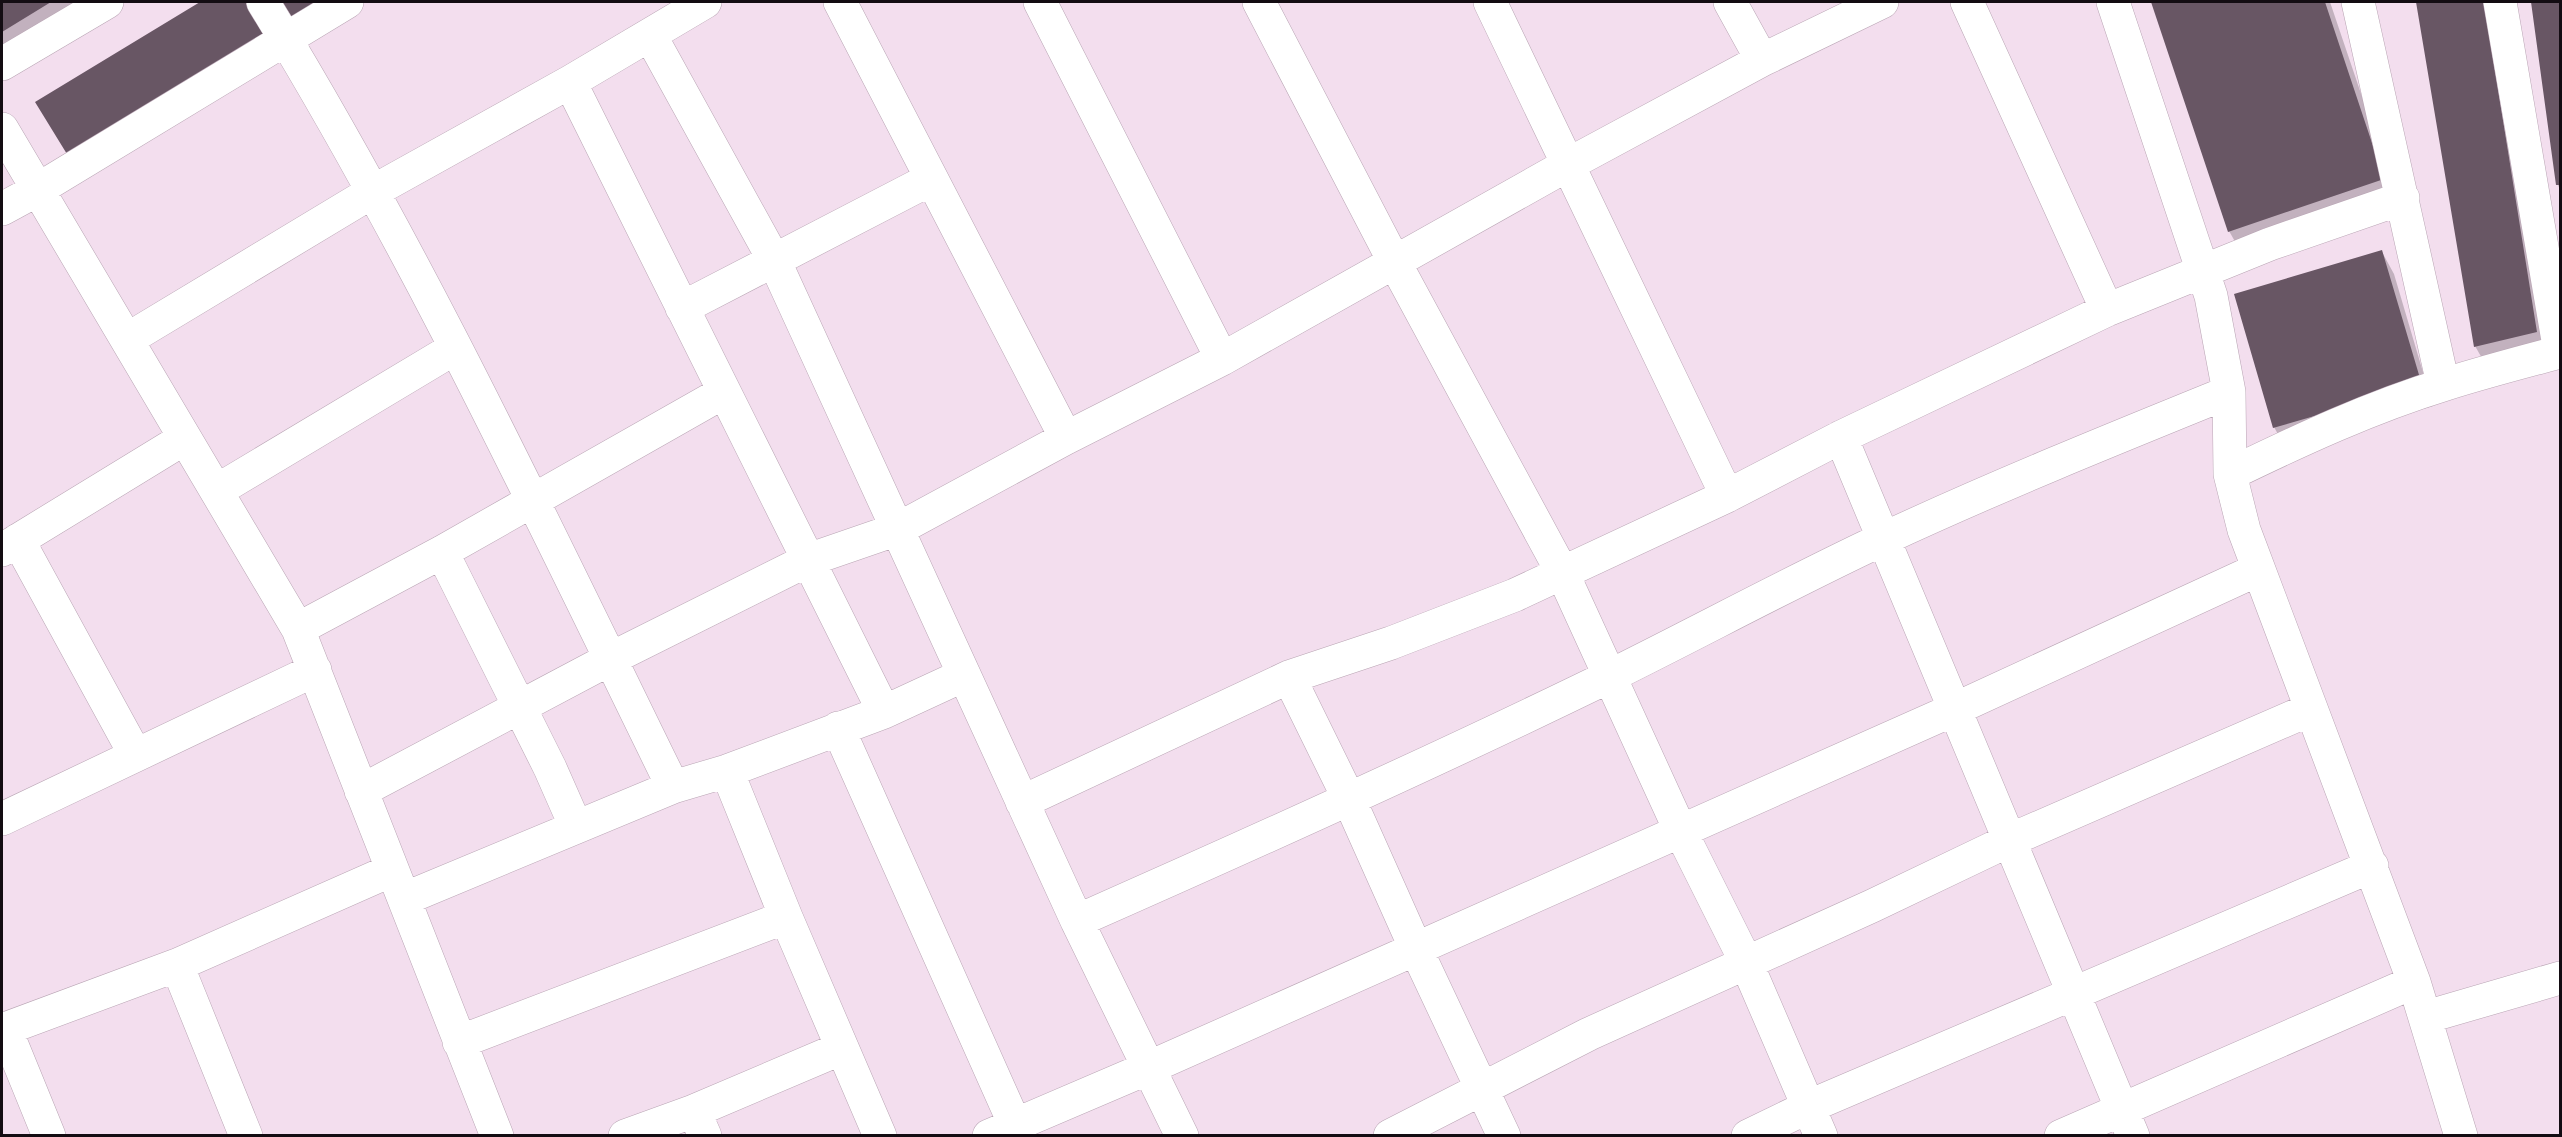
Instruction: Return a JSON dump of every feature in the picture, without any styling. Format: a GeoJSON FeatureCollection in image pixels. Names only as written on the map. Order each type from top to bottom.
{"type":"FeatureCollection","features":[{"type":"Feature","properties":{"kind":"street"},"geometry":{"type":"LineString","coordinates":[[2,64],[107,2]]}},
{"type":"Feature","properties":{"kind":"street"},"geometry":{"type":"LineString","coordinates":[[263,2],[372,192],[454,348],[533,501],[673,787]]}},
{"type":"Feature","properties":{"kind":"street"},"geometry":{"type":"LineString","coordinates":[[2,209],[38,190],[347,2]]}},
{"type":"Feature","properties":{"kind":"street"},"geometry":{"type":"LineString","coordinates":[[128,339],[372,192],[570,82],[705,2]]}},
{"type":"Feature","properties":{"kind":"street"},"geometry":{"type":"LineString","coordinates":[[840,2],[1066,438]]}},
{"type":"Feature","properties":{"kind":"street"},"geometry":{"type":"LineString","coordinates":[[1040,2],[1222,359]]}},
{"type":"Feature","properties":{"kind":"street"},"geometry":{"type":"LineString","coordinates":[[1259,2],[1395,263],[1562,572],[1680,830],[1746,962],[1816,1121]]}},
{"type":"Feature","properties":{"kind":"street"},"geometry":{"type":"LineString","coordinates":[[1490,2],[1726,496]]}},
{"type":"Feature","properties":{"kind":"street"},"geometry":{"type":"LineString","coordinates":[[1730,2],[1762,60]]}},
{"type":"Feature","properties":{"kind":"street"},"geometry":{"type":"LineString","coordinates":[[361,790],[610,658],[808,560],[898,529],[1066,438],[1222,359],[1569,164],[1762,60],[1882,2]]}},
{"type":"Feature","properties":{"kind":"street"},"geometry":{"type":"LineString","coordinates":[[1967,2],[2107,310]]}},
{"type":"Feature","properties":{"kind":"street"},"geometry":{"type":"LineString","coordinates":[[2113,2],[2204,270],[2229,392],[2230,474],[2257,570],[2372,866],[2414,982],[2461,1136]]}},
{"type":"Feature","properties":{"kind":"street"},"geometry":{"type":"LineString","coordinates":[[2358,2],[2443,384]]}},
{"type":"Feature","properties":{"kind":"street"},"geometry":{"type":"LineString","coordinates":[[2230,474],[2290,445],[2443,384],[2560,352],[2500,2]]}},
{"type":"Feature","properties":{"kind":"street"},"geometry":{"type":"LineString","coordinates":[[650,35],[774,260],[1077,921],[1182,1136]]}},
{"type":"Feature","properties":{"kind":"street"},"geometry":{"type":"LineString","coordinates":[[570,82],[884,712]]}},
{"type":"Feature","properties":{"kind":"street"},"geometry":{"type":"LineString","coordinates":[[2,129],[218,490],[298,629],[497,1136]]}},
{"type":"Feature","properties":{"kind":"street"},"geometry":{"type":"LineString","coordinates":[[682,308],[931,179]]}},
{"type":"Feature","properties":{"kind":"street"},"geometry":{"type":"LineString","coordinates":[[1022,802],[1288,676],[1391,644],[1515,595],[1726,496],[1841,437],[2107,310],[2338,219],[2403,198]]}},
{"type":"Feature","properties":{"kind":"street"},"geometry":{"type":"LineString","coordinates":[[218,490],[454,348]]}},
{"type":"Feature","properties":{"kind":"street"},"geometry":{"type":"LineString","coordinates":[[298,629],[442,552],[724,392]]}},
{"type":"Feature","properties":{"kind":"street"},"geometry":{"type":"LineString","coordinates":[[1077,921],[1349,799],[1610,676],[1884,538],[2010,482],[2229,392]]}},
{"type":"Feature","properties":{"kind":"street"},"geometry":{"type":"LineString","coordinates":[[1841,437],[2127,1123]]}},
{"type":"Feature","properties":{"kind":"street"},"geometry":{"type":"LineString","coordinates":[[135,754],[10,545],[185,438]]}},
{"type":"Feature","properties":{"kind":"street"},"geometry":{"type":"LineString","coordinates":[[442,552],[576,827]]}},
{"type":"Feature","properties":{"kind":"street"},"geometry":{"type":"LineString","coordinates":[[838,728],[1008,1132],[1955,709],[2257,570]]}},
{"type":"Feature","properties":{"kind":"street"},"geometry":{"type":"LineString","coordinates":[[2,819],[315,670]]}},
{"type":"Feature","properties":{"kind":"street"},"geometry":{"type":"LineString","coordinates":[[49,1136],[3,1029],[398,885],[576,827],[673,787],[727,771],[884,712],[964,675]]}},
{"type":"Feature","properties":{"kind":"street"},"geometry":{"type":"LineString","coordinates":[[1288,676],[1349,799],[1416,949],[1504,1136]]}},
{"type":"Feature","properties":{"kind":"street"},"geometry":{"type":"LineString","coordinates":[[1390,1136],[1589,1034],[1872,906],[2010,840],[2311,709]]}},
{"type":"Feature","properties":{"kind":"street"},"geometry":{"type":"LineString","coordinates":[[727,771],[786,917],[880,1136]]}},
{"type":"Feature","properties":{"kind":"street"},"geometry":{"type":"LineString","coordinates":[[1748,1136],[1816,1121],[2074,995],[2372,866]]}},
{"type":"Feature","properties":{"kind":"street"},"geometry":{"type":"LineString","coordinates":[[459,1042],[786,917]]}},
{"type":"Feature","properties":{"kind":"street"},"geometry":{"type":"LineString","coordinates":[[177,965],[246,1136]]}},
{"type":"Feature","properties":{"kind":"street"},"geometry":{"type":"LineString","coordinates":[[2426,1017],[2560,978]]}},
{"type":"Feature","properties":{"kind":"street"},"geometry":{"type":"LineString","coordinates":[[2061,1136],[2127,1123],[2414,982]]}},
{"type":"Feature","properties":{"kind":"street"},"geometry":{"type":"LineString","coordinates":[[625,1136],[699,1123],[842,1048]]}},
{"type":"Feature","properties":{"kind":"building"},"geometry":{"type":"Polygon","coordinates":[[[2,2],[51,2],[2,32],[2,2]]]}},
{"type":"Feature","properties":{"kind":"building"},"geometry":{"type":"Polygon","coordinates":[[[200,2],[256,2],[275,34],[70,159],[35,102],[200,2]]]}},
{"type":"Feature","properties":{"kind":"building"},"geometry":{"type":"Polygon","coordinates":[[[282,2],[320,2],[293,19],[282,2]]]}},
{"type":"Feature","properties":{"kind":"building"},"geometry":{"type":"Polygon","coordinates":[[[2151,2],[2325,2],[2384,179],[2228,232],[2151,2]]]}},
{"type":"Feature","properties":{"kind":"building"},"geometry":{"type":"Polygon","coordinates":[[[2416,2],[2484,2],[2537,332],[2474,347],[2416,2]]]}},
{"type":"Feature","properties":{"kind":"building"},"geometry":{"type":"Polygon","coordinates":[[[2531,2],[2560,2],[2560,185],[2556,185],[2531,2]]]}},
{"type":"Feature","properties":{"kind":"building"},"geometry":{"type":"Polygon","coordinates":[[[2382,250],[2422,385],[2273,428],[2234,294],[2382,250]]]}}]}
